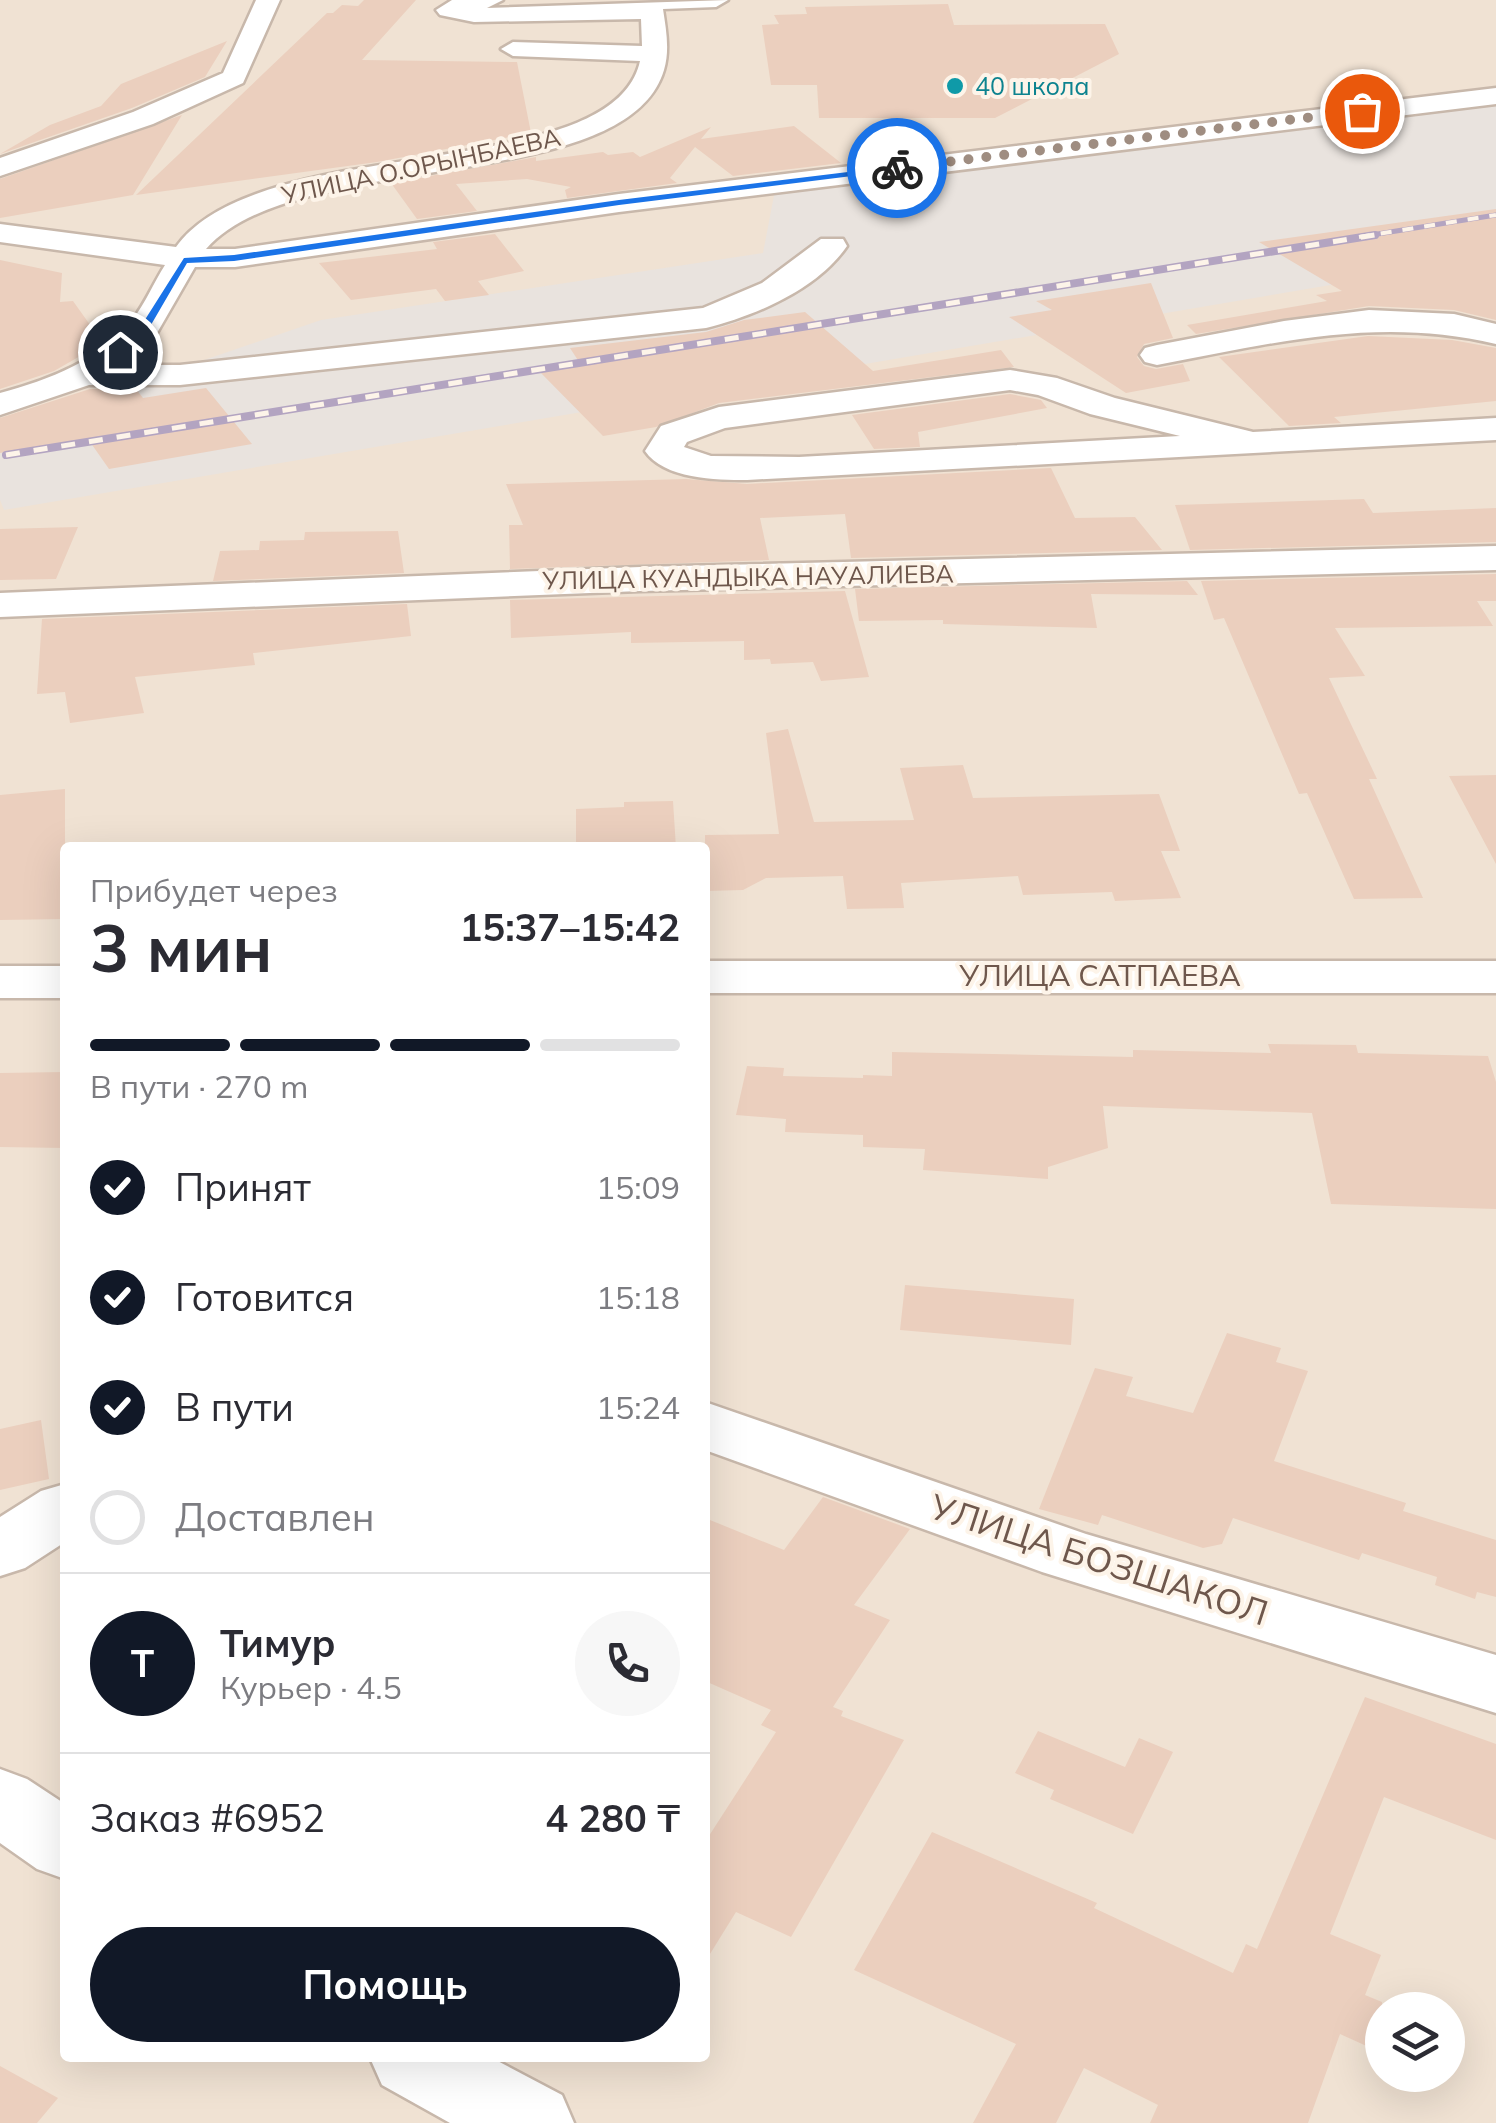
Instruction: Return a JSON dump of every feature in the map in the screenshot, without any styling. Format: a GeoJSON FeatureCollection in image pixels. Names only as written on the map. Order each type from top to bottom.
{"type":"FeatureCollection","features":[{"type":"Feature","properties":{"kind":"street"},"geometry":{"type":"LineString","coordinates":[[0,167],[143,118],[234,78],[268,0]]}},
{"type":"Feature","properties":{"kind":"street"},"geometry":{"type":"LineString","coordinates":[[492,0],[448,10],[474,16],[716,0]]}},
{"type":"Feature","properties":{"kind":"street"},"geometry":{"type":"LineString","coordinates":[[513,49],[653,54],[651,5]]}},
{"type":"Feature","properties":{"kind":"street","name":"УЛИЦА О.ОРЫНБАЕВА"},"geometry":{"type":"LineString","coordinates":[[0,404],[81,374],[120,352],[145,328],[184,260],[214,223],[250,203],[312,185],[527,148],[568,136],[635,94],[649,76],[653,54]]}},
{"type":"Feature","properties":{"kind":"street"},"geometry":{"type":"LineString","coordinates":[[0,233],[55,237],[184,260],[234,258],[690,194],[1496,96]]}},
{"type":"Feature","properties":{"kind":"street"},"geometry":{"type":"LineString","coordinates":[[81,374],[180,375],[706,318],[744,308],[803,272],[822,240],[786,208],[690,194]]}},
{"type":"Feature","properties":{"kind":"street"},"geometry":{"type":"LineString","coordinates":[[1158,355],[1362,319],[1423,320],[1472,326],[1496,334]]}},
{"type":"Feature","properties":{"kind":"street"},"geometry":{"type":"LineString","coordinates":[[1246,441],[1103,406],[1045,385],[1010,380],[719,418],[674,434],[663,451],[676,460],[717,467],[799,468],[1496,429]]}},
{"type":"Feature","properties":{"kind":"street","name":"УЛИЦА КУАНДЫКА НАУАЛИЕВА"},"geometry":{"type":"LineString","coordinates":[[0,605],[640,578],[1496,558]]}},
{"type":"Feature","properties":{"kind":"street","name":"УЛИЦА САТПАЕВА"},"geometry":{"type":"LineString","coordinates":[[710,977],[1496,977]]}},
{"type":"Feature","properties":{"kind":"street"},"geometry":{"type":"LineString","coordinates":[[0,982],[60,982]]}},
{"type":"Feature","properties":{"kind":"street","name":"УЛИЦА БОЗШАКОЛ"},"geometry":{"type":"LineString","coordinates":[[710,1427],[1067,1554],[1496,1684]]}},
{"type":"Feature","properties":{"kind":"street"},"geometry":{"type":"LineString","coordinates":[[0,1550],[60,1512]]}},
{"type":"Feature","properties":{"kind":"street"},"geometry":{"type":"LineString","coordinates":[[0,1802],[60,1843]]}},
{"type":"Feature","properties":{"kind":"street"},"geometry":{"type":"LineString","coordinates":[[419,2062],[532,2123]]}},
{"type":"Feature","properties":{"kind":"shaded area"},"geometry":{"type":"Polygon","coordinates":[[[0,0],[1496,0],[1496,2123],[0,2123],[0,0]]]}},
{"type":"Feature","properties":{"kind":"shaded area"},"geometry":{"type":"Polygon","coordinates":[[[1496,88],[1496,257],[4,510],[0,500],[0,425],[321,320],[763,253],[775,190],[1496,88]]]}},
{"type":"Feature","properties":{"kind":"building"},"geometry":{"type":"Polygon","coordinates":[[[364,0],[416,0],[362,60],[517,62],[531,133],[377,162],[136,195],[327,13],[342,5],[358,6],[364,0]]]}},
{"type":"Feature","properties":{"kind":"building","name":"40 школа"},"geometry":{"type":"Polygon","coordinates":[[[948,4],[954,25],[1105,24],[1119,54],[995,118],[819,118],[817,85],[771,85],[762,25],[779,24],[774,15],[807,14],[805,7],[948,4]]]}},
{"type":"Feature","properties":{"kind":"building"},"geometry":{"type":"Polygon","coordinates":[[[227,41],[205,77],[132,108],[0,154],[50,125],[101,106],[121,84],[227,41]]]}},
{"type":"Feature","properties":{"kind":"building"},"geometry":{"type":"Polygon","coordinates":[[[182,115],[133,195],[0,218],[0,179],[182,115]]]}},
{"type":"Feature","properties":{"kind":"building"},"geometry":{"type":"Polygon","coordinates":[[[794,126],[841,163],[733,176],[695,147],[670,178],[677,183],[567,198],[565,190],[571,187],[527,179],[456,184],[477,211],[417,219],[391,183],[536,157],[536,161],[633,152],[640,157],[711,127],[701,139],[794,126]]]}},
{"type":"Feature","properties":{"kind":"building"},"geometry":{"type":"Polygon","coordinates":[[[1496,209],[1496,320],[1454,310],[1369,306],[1196,334],[1187,325],[1327,301],[1316,295],[1342,291],[1259,242],[1496,209]]]}},
{"type":"Feature","properties":{"kind":"building"},"geometry":{"type":"Polygon","coordinates":[[[495,234],[524,271],[478,281],[489,295],[445,301],[436,289],[351,300],[319,263],[437,249],[433,242],[495,234]]]}},
{"type":"Feature","properties":{"kind":"building"},"geometry":{"type":"Polygon","coordinates":[[[0,260],[62,273],[60,302],[73,301],[103,343],[54,371],[0,389],[0,260]]]}},
{"type":"Feature","properties":{"kind":"building"},"geometry":{"type":"Polygon","coordinates":[[[1151,283],[1173,338],[1144,344],[1137,357],[1144,366],[1156,369],[1183,364],[1190,381],[1126,393],[1009,317],[1052,310],[1036,301],[1151,283]]]}},
{"type":"Feature","properties":{"kind":"building"},"geometry":{"type":"Polygon","coordinates":[[[805,312],[873,371],[1001,350],[1014,367],[719,403],[656,427],[603,436],[539,371],[581,365],[570,348],[706,332],[744,320],[805,312]]]}},
{"type":"Feature","properties":{"kind":"building"},"geometry":{"type":"Polygon","coordinates":[[[1368,336],[1452,340],[1496,348],[1496,401],[1334,417],[1341,423],[1289,426],[1219,357],[1368,336]]]}},
{"type":"Feature","properties":{"kind":"building"},"geometry":{"type":"Polygon","coordinates":[[[206,388],[252,444],[109,469],[88,439],[0,453],[0,418],[90,389],[136,389],[143,398],[206,388]]]}},
{"type":"Feature","properties":{"kind":"building"},"geometry":{"type":"Polygon","coordinates":[[[1010,394],[1041,400],[1047,408],[918,432],[920,447],[874,449],[852,415],[1010,394]]]}},
{"type":"Feature","properties":{"kind":"building"},"geometry":{"type":"Polygon","coordinates":[[[1051,468],[1075,518],[1135,517],[1162,550],[851,558],[845,514],[760,518],[769,560],[510,569],[509,525],[523,525],[506,484],[686,479],[747,484],[1051,468]]]}},
{"type":"Feature","properties":{"kind":"building"},"geometry":{"type":"Polygon","coordinates":[[[1364,499],[1373,513],[1496,508],[1496,542],[1190,550],[1175,505],[1364,499]]]}},
{"type":"Feature","properties":{"kind":"building"},"geometry":{"type":"Polygon","coordinates":[[[78,527],[56,579],[0,580],[0,529],[78,527]]]}},
{"type":"Feature","properties":{"kind":"building"},"geometry":{"type":"Polygon","coordinates":[[[398,531],[404,573],[213,581],[220,551],[259,550],[260,541],[304,540],[305,532],[398,531]]]}},
{"type":"Feature","properties":{"kind":"building"},"geometry":{"type":"Polygon","coordinates":[[[1496,574],[1496,601],[1477,601],[1493,626],[1335,628],[1365,676],[1329,678],[1377,779],[1369,779],[1423,898],[1354,899],[1307,793],[1299,794],[1224,618],[1214,620],[1201,581],[1496,574]]]}},
{"type":"Feature","properties":{"kind":"building"},"geometry":{"type":"Polygon","coordinates":[[[1187,581],[1198,595],[1091,594],[1097,628],[943,624],[943,620],[859,621],[855,589],[1187,581]]]}},
{"type":"Feature","properties":{"kind":"building"},"geometry":{"type":"Polygon","coordinates":[[[845,591],[869,677],[821,681],[813,662],[771,664],[770,659],[744,660],[744,641],[631,643],[631,632],[511,638],[510,600],[845,591]]]}},
{"type":"Feature","properties":{"kind":"building"},"geometry":{"type":"Polygon","coordinates":[[[407,604],[411,636],[253,653],[255,665],[135,677],[144,713],[70,723],[65,692],[37,694],[42,619],[407,604]]]}},
{"type":"Feature","properties":{"kind":"building"},"geometry":{"type":"Polygon","coordinates":[[[788,729],[814,822],[914,820],[900,768],[963,765],[973,798],[1159,794],[1180,851],[1161,851],[1181,898],[1115,901],[1112,892],[1023,895],[1018,876],[901,883],[904,908],[847,909],[843,876],[766,878],[743,890],[710,891],[710,842],[705,842],[705,835],[779,834],[766,733],[788,729]]]}},
{"type":"Feature","properties":{"kind":"building"},"geometry":{"type":"Polygon","coordinates":[[[1496,775],[1496,864],[1449,776],[1496,775]]]}},
{"type":"Feature","properties":{"kind":"building"},"geometry":{"type":"Polygon","coordinates":[[[65,789],[60,919],[0,920],[0,795],[65,789]]]}},
{"type":"Feature","properties":{"kind":"building"},"geometry":{"type":"Polygon","coordinates":[[[673,801],[676,842],[576,842],[576,809],[624,807],[624,802],[673,801]]]}},
{"type":"Feature","properties":{"kind":"building"},"geometry":{"type":"Polygon","coordinates":[[[1268,1044],[1356,1045],[1358,1053],[1488,1056],[1496,1082],[1496,1209],[1331,1204],[1312,1113],[1103,1106],[1108,1148],[1048,1167],[1048,1179],[923,1170],[925,1149],[863,1147],[863,1135],[785,1132],[786,1119],[736,1115],[747,1066],[784,1068],[783,1076],[863,1078],[892,1076],[892,1052],[1133,1057],[1133,1050],[1271,1053],[1268,1044]]]}},
{"type":"Feature","properties":{"kind":"building"},"geometry":{"type":"Polygon","coordinates":[[[60,1072],[60,1148],[0,1147],[0,1073],[60,1072]]]}},
{"type":"Feature","properties":{"kind":"building"},"geometry":{"type":"Polygon","coordinates":[[[905,1285],[1074,1299],[1071,1345],[900,1330],[905,1285]]]}},
{"type":"Feature","properties":{"kind":"building"},"geometry":{"type":"Polygon","coordinates":[[[1227,1333],[1281,1348],[1276,1362],[1308,1371],[1274,1461],[1406,1503],[1403,1511],[1496,1540],[1496,1597],[1477,1592],[1475,1599],[1435,1585],[1437,1577],[1362,1553],[1359,1560],[1233,1518],[1222,1544],[1203,1548],[1102,1515],[1098,1525],[1039,1509],[1095,1368],[1133,1377],[1126,1396],[1193,1413],[1227,1333]]]}},
{"type":"Feature","properties":{"kind":"building"},"geometry":{"type":"Polygon","coordinates":[[[41,1420],[49,1479],[0,1490],[0,1429],[41,1420]]]}},
{"type":"Feature","properties":{"kind":"building"},"geometry":{"type":"Polygon","coordinates":[[[823,1497],[910,1529],[854,1605],[890,1620],[833,1707],[843,1711],[841,1716],[904,1740],[791,1937],[736,1912],[710,1954],[710,1834],[776,1732],[761,1725],[771,1710],[710,1683],[710,1520],[784,1550],[823,1497]]]}},
{"type":"Feature","properties":{"kind":"building"},"geometry":{"type":"Polygon","coordinates":[[[1365,1697],[1496,1744],[1496,1840],[1384,1797],[1330,1934],[1381,1955],[1365,1992],[1365,2045],[1340,2034],[1308,2123],[1150,2123],[1158,2105],[1084,2068],[1056,2123],[973,2123],[1016,2044],[854,1970],[932,1832],[1097,1903],[1094,1908],[1233,1973],[1246,1944],[1257,1949],[1365,1697]]]}},
{"type":"Feature","properties":{"kind":"building"},"geometry":{"type":"Polygon","coordinates":[[[1038,1731],[1125,1767],[1139,1738],[1173,1752],[1133,1834],[1050,1799],[1054,1790],[1015,1773],[1038,1731]]]}},
{"type":"Feature","properties":{"kind":"building"},"geometry":{"type":"Polygon","coordinates":[[[0,2066],[58,2098],[37,2123],[0,2123],[0,2066]]]}},
{"type":"Feature","properties":{"kind":"railway"},"geometry":{"type":"LineString","coordinates":[[1359,237],[1496,215]]}},
{"type":"Feature","properties":{"kind":"railway"},"geometry":{"type":"LineString","coordinates":[[6,455],[1375,235]]}},
{"type":"Feature","properties":{"kind":"way so far"},"geometry":{"type":"LineString","coordinates":[[897,168],[1362,111]]}},
{"type":"Feature","properties":{"kind":"place","name":"40 школа"},"geometry":{"type":"Point","coordinates":[955,86]}},
{"type":"Feature","properties":{"kind":"route"},"geometry":{"type":"LineString","coordinates":[[120,352],[145,328],[184,260],[234,258],[619,202],[897,168]]}}]}
